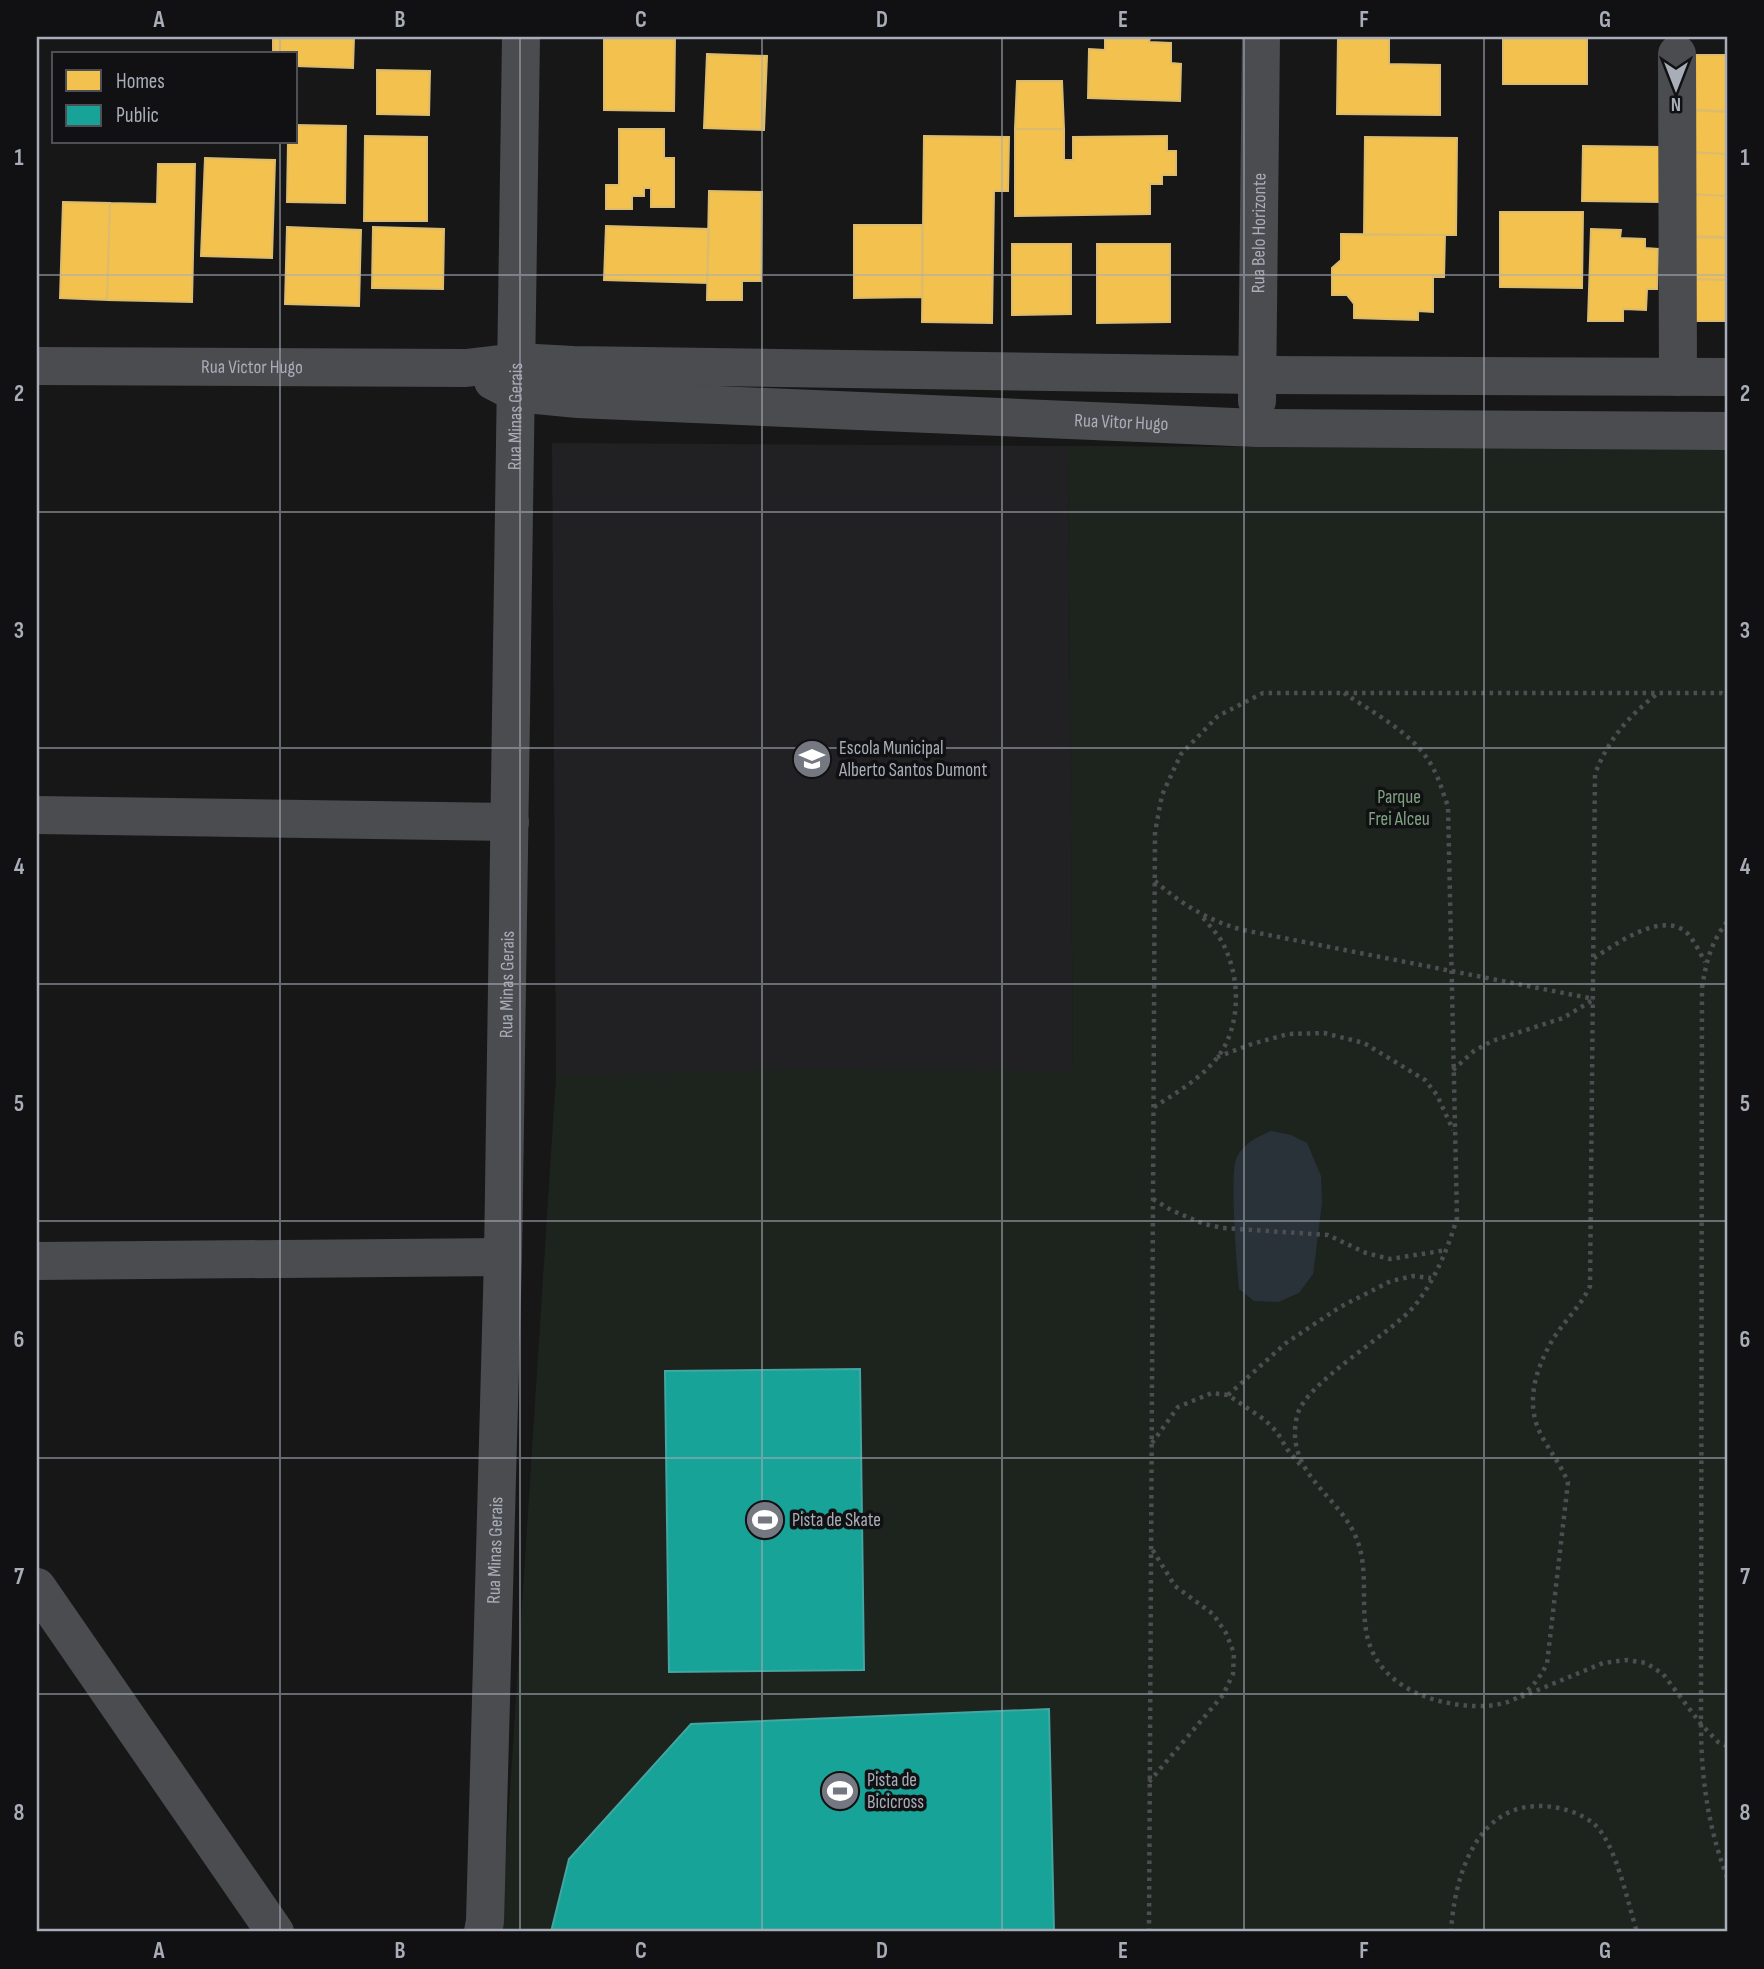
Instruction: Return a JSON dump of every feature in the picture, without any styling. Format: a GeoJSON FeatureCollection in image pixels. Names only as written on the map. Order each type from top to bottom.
{"type":"FeatureCollection","features":[{"type":"Feature","properties":{"kind":"street","name":"Rua Minas Gerais"},"geometry":{"type":"LineString","coordinates":[[483,1932],[503,1257],[521,37]]}},
{"type":"Feature","properties":{"kind":"street","name":"Rua Belo Horizonte"},"geometry":{"type":"LineString","coordinates":[[1257,428],[1261,37]]}},
{"type":"Feature","properties":{"kind":"street"},"geometry":{"type":"LineString","coordinates":[[1677,54],[1678,377]]}},
{"type":"Feature","properties":{"kind":"street"},"geometry":{"type":"LineString","coordinates":[[516,377],[573,365],[1727,377]]}},
{"type":"Feature","properties":{"kind":"street","name":"Rua Victor Hugo"},"geometry":{"type":"LineString","coordinates":[[37,366],[466,368],[516,377]]}},
{"type":"Feature","properties":{"kind":"street","name":"Rua Vitor Hugo"},"geometry":{"type":"LineString","coordinates":[[516,377],[592,400],[1257,428],[1727,431]]}},
{"type":"Feature","properties":{"kind":"street"},"geometry":{"type":"LineString","coordinates":[[37,815],[510,822]]}},
{"type":"Feature","properties":{"kind":"street"},"geometry":{"type":"LineString","coordinates":[[37,1261],[503,1257]]}},
{"type":"Feature","properties":{"kind":"street"},"geometry":{"type":"LineString","coordinates":[[37,1587],[275,1932]]}},
{"type":"Feature","properties":{"kind":"path"},"geometry":{"type":"LineString","coordinates":[[1149,1932],[1155,832],[1162,795],[1181,754],[1218,716],[1263,693],[1721,693],[1727,696]]}},
{"type":"Feature","properties":{"kind":"path"},"geometry":{"type":"LineString","coordinates":[[1308,1474],[1298,1455],[1295,1438],[1297,1413],[1313,1391],[1415,1305],[1448,1250],[1457,1218],[1448,806],[1434,768],[1414,743],[1344,693]]}},
{"type":"Feature","properties":{"kind":"path"},"geometry":{"type":"LineString","coordinates":[[1514,1700],[1535,1685],[1547,1664],[1568,1482],[1534,1420],[1532,1397],[1535,1374],[1554,1337],[1584,1300],[1590,1286],[1595,774],[1603,754],[1632,714],[1658,693]]}},
{"type":"Feature","properties":{"kind":"path"},"geometry":{"type":"LineString","coordinates":[[1155,880],[1175,900],[1217,923],[1594,999]]}},
{"type":"Feature","properties":{"kind":"path"},"geometry":{"type":"LineString","coordinates":[[1154,1107],[1183,1088],[1217,1058],[1231,1037],[1236,1007],[1231,966],[1221,941],[1198,912]]}},
{"type":"Feature","properties":{"kind":"path"},"geometry":{"type":"LineString","coordinates":[[1727,922],[1714,938],[1702,988],[1701,1724],[1704,1795],[1716,1849],[1727,1877]]}},
{"type":"Feature","properties":{"kind":"path"},"geometry":{"type":"LineString","coordinates":[[1594,958],[1648,928],[1676,926],[1687,933],[1706,963]]}},
{"type":"Feature","properties":{"kind":"path"},"geometry":{"type":"LineString","coordinates":[[1453,1070],[1474,1051],[1492,1041],[1563,1018],[1594,999]]}},
{"type":"Feature","properties":{"kind":"path"},"geometry":{"type":"LineString","coordinates":[[1217,1058],[1288,1034],[1324,1033],[1364,1043],[1425,1080],[1437,1095],[1455,1134]]}},
{"type":"Feature","properties":{"kind":"path"},"geometry":{"type":"LineString","coordinates":[[1153,1199],[1186,1216],[1223,1228],[1328,1235],[1366,1253],[1390,1259],[1448,1250]]}},
{"type":"Feature","properties":{"kind":"path"},"geometry":{"type":"LineString","coordinates":[[1228,1395],[1286,1343],[1340,1307],[1391,1281],[1413,1276],[1431,1278]]}},
{"type":"Feature","properties":{"kind":"path"},"geometry":{"type":"LineString","coordinates":[[1152,1443],[1178,1407],[1212,1393],[1228,1395],[1248,1406],[1277,1432],[1287,1449],[1342,1514],[1356,1536],[1362,1561],[1366,1632],[1379,1663],[1395,1680],[1415,1694],[1437,1701],[1489,1706],[1514,1700],[1603,1663],[1626,1660],[1646,1663],[1663,1674],[1717,1742],[1727,1746]]}},
{"type":"Feature","properties":{"kind":"path"},"geometry":{"type":"LineString","coordinates":[[1149,1782],[1223,1695],[1233,1674],[1234,1653],[1226,1633],[1213,1614],[1175,1586],[1151,1548]]}},
{"type":"Feature","properties":{"kind":"path"},"geometry":{"type":"LineString","coordinates":[[1451,1932],[1458,1886],[1480,1834],[1493,1821],[1510,1811],[1533,1806],[1552,1806],[1574,1813],[1595,1825],[1616,1857],[1637,1932]]}},
{"type":"Feature","properties":{"kind":"shaded area","name":"Escola Municipal Alberto Santos Dumont"},"geometry":{"type":"Polygon","coordinates":[[[552,443],[1068,446],[1073,1072],[556,1076],[552,443]]]}},
{"type":"Feature","properties":{"kind":"shaded area"},"geometry":{"type":"Polygon","coordinates":[[[1271,1131],[1291,1135],[1307,1143],[1321,1176],[1322,1203],[1313,1274],[1299,1293],[1278,1302],[1254,1301],[1239,1289],[1234,1220],[1237,1157],[1247,1144],[1271,1131]]]}},
{"type":"Feature","properties":{"kind":"green space","name":"Parque Frei Alceu"},"geometry":{"type":"Polygon","coordinates":[[[1068,446],[1727,449],[1727,1932],[1054,1932],[1048,1709],[691,1724],[569,1859],[551,1932],[501,1932],[556,1076],[803,1069],[1073,1071],[1068,446]]]}},
{"type":"Feature","properties":{"kind":"building: Homes"},"geometry":{"type":"Polygon","coordinates":[[[273,37],[354,37],[353,68],[298,66],[298,52],[273,52],[273,37]]]}},
{"type":"Feature","properties":{"kind":"building: Homes"},"geometry":{"type":"Polygon","coordinates":[[[604,37],[675,37],[674,111],[604,110],[604,37]]]}},
{"type":"Feature","properties":{"kind":"building: Homes"},"geometry":{"type":"Polygon","coordinates":[[[1105,37],[1150,37],[1149,42],[1171,43],[1171,63],[1181,64],[1180,101],[1088,98],[1089,49],[1105,50],[1105,37]]]}},
{"type":"Feature","properties":{"kind":"building: Homes"},"geometry":{"type":"Polygon","coordinates":[[[1338,37],[1389,37],[1389,64],[1440,65],[1440,115],[1337,114],[1338,37]]]}},
{"type":"Feature","properties":{"kind":"building: Homes"},"geometry":{"type":"Polygon","coordinates":[[[1503,37],[1587,37],[1587,84],[1503,84],[1503,37]]]}},
{"type":"Feature","properties":{"kind":"building: Homes"},"geometry":{"type":"Polygon","coordinates":[[[707,54],[767,56],[764,130],[704,128],[707,54]]]}},
{"type":"Feature","properties":{"kind":"building: Homes"},"geometry":{"type":"Polygon","coordinates":[[[1689,55],[1727,55],[1727,111],[1686,110],[1689,55]]]}},
{"type":"Feature","properties":{"kind":"building: Homes"},"geometry":{"type":"Polygon","coordinates":[[[377,70],[430,71],[429,115],[377,114],[377,70]]]}},
{"type":"Feature","properties":{"kind":"building: Homes"},"geometry":{"type":"Polygon","coordinates":[[[1017,81],[1062,81],[1064,129],[1015,129],[1017,81]]]}},
{"type":"Feature","properties":{"kind":"building: Homes"},"geometry":{"type":"Polygon","coordinates":[[[1687,110],[1727,112],[1727,154],[1686,152],[1687,110]]]}},
{"type":"Feature","properties":{"kind":"building: Homes"},"geometry":{"type":"Polygon","coordinates":[[[298,125],[346,126],[345,203],[287,202],[288,144],[298,144],[298,125]]]}},
{"type":"Feature","properties":{"kind":"building: Homes"},"geometry":{"type":"Polygon","coordinates":[[[619,129],[664,129],[664,158],[674,158],[674,207],[651,207],[651,188],[644,188],[644,196],[632,196],[632,209],[606,209],[606,185],[619,185],[619,129]]]}},
{"type":"Feature","properties":{"kind":"building: Homes"},"geometry":{"type":"Polygon","coordinates":[[[1015,129],[1064,129],[1064,160],[1073,160],[1073,137],[1167,136],[1167,151],[1176,151],[1176,175],[1162,175],[1162,184],[1150,184],[1150,214],[1015,216],[1015,129]]]}},
{"type":"Feature","properties":{"kind":"building: Homes"},"geometry":{"type":"Polygon","coordinates":[[[365,136],[427,137],[427,221],[364,221],[365,136]]]}},
{"type":"Feature","properties":{"kind":"building: Homes"},"geometry":{"type":"Polygon","coordinates":[[[924,136],[1009,137],[1008,191],[994,191],[992,323],[922,322],[924,136]]]}},
{"type":"Feature","properties":{"kind":"building: Homes"},"geometry":{"type":"Polygon","coordinates":[[[1365,137],[1457,138],[1456,235],[1364,235],[1365,137]]]}},
{"type":"Feature","properties":{"kind":"building: Homes"},"geometry":{"type":"Polygon","coordinates":[[[1583,146],[1661,147],[1660,202],[1582,201],[1583,146]]]}},
{"type":"Feature","properties":{"kind":"building: Homes"},"geometry":{"type":"Polygon","coordinates":[[[1687,152],[1727,154],[1727,196],[1685,194],[1687,152]]]}},
{"type":"Feature","properties":{"kind":"building: Homes"},"geometry":{"type":"Polygon","coordinates":[[[205,158],[275,160],[272,258],[201,256],[205,158]]]}},
{"type":"Feature","properties":{"kind":"building: Homes"},"geometry":{"type":"Polygon","coordinates":[[[158,164],[195,164],[192,302],[107,300],[110,203],[157,204],[158,164]]]}},
{"type":"Feature","properties":{"kind":"building: Homes"},"geometry":{"type":"Polygon","coordinates":[[[709,191],[762,192],[761,281],[742,281],[742,300],[707,300],[709,191]]]}},
{"type":"Feature","properties":{"kind":"building: Homes"},"geometry":{"type":"Polygon","coordinates":[[[1687,194],[1727,196],[1727,237],[1685,236],[1687,194]]]}},
{"type":"Feature","properties":{"kind":"building: Homes"},"geometry":{"type":"Polygon","coordinates":[[[63,202],[110,203],[107,300],[60,298],[63,202]]]}},
{"type":"Feature","properties":{"kind":"building: Homes"},"geometry":{"type":"Polygon","coordinates":[[[1500,212],[1583,212],[1582,288],[1500,287],[1500,212]]]}},
{"type":"Feature","properties":{"kind":"building: Homes"},"geometry":{"type":"Polygon","coordinates":[[[854,225],[922,225],[922,297],[854,298],[854,225]]]}},
{"type":"Feature","properties":{"kind":"building: Homes"},"geometry":{"type":"Polygon","coordinates":[[[606,226],[709,229],[707,283],[604,280],[606,226]]]}},
{"type":"Feature","properties":{"kind":"building: Homes"},"geometry":{"type":"Polygon","coordinates":[[[287,227],[361,230],[359,306],[285,304],[287,227]]]}},
{"type":"Feature","properties":{"kind":"building: Homes"},"geometry":{"type":"Polygon","coordinates":[[[373,227],[444,229],[443,289],[372,288],[373,227]]]}},
{"type":"Feature","properties":{"kind":"building: Homes"},"geometry":{"type":"Polygon","coordinates":[[[1591,229],[1621,230],[1620,238],[1645,239],[1645,248],[1658,249],[1657,289],[1647,289],[1646,310],[1623,309],[1623,321],[1588,321],[1591,229]]]}},
{"type":"Feature","properties":{"kind":"building: Homes"},"geometry":{"type":"Polygon","coordinates":[[[1341,234],[1445,235],[1444,277],[1433,277],[1433,312],[1418,311],[1418,320],[1354,318],[1354,304],[1347,295],[1332,295],[1332,268],[1341,260],[1341,234]]]}},
{"type":"Feature","properties":{"kind":"building: Homes"},"geometry":{"type":"Polygon","coordinates":[[[1687,237],[1727,238],[1727,280],[1686,279],[1687,237]]]}},
{"type":"Feature","properties":{"kind":"building: Homes"},"geometry":{"type":"Polygon","coordinates":[[[1012,244],[1071,244],[1071,314],[1012,315],[1012,244]]]}},
{"type":"Feature","properties":{"kind":"building: Homes"},"geometry":{"type":"Polygon","coordinates":[[[1097,244],[1170,244],[1170,322],[1097,323],[1097,244]]]}},
{"type":"Feature","properties":{"kind":"building: Homes"},"geometry":{"type":"Polygon","coordinates":[[[1686,279],[1727,280],[1727,321],[1685,321],[1686,279]]]}},
{"type":"Feature","properties":{"kind":"building: Public","name":"Pista de Skate"},"geometry":{"type":"Polygon","coordinates":[[[860,1369],[864,1670],[669,1672],[665,1371],[860,1369]]]}},
{"type":"Feature","properties":{"kind":"building: Public","name":"Pista de Bicicross"},"geometry":{"type":"Polygon","coordinates":[[[1049,1709],[1054,1932],[551,1932],[569,1859],[691,1724],[1049,1709]]]}},
{"type":"Feature","properties":{"kind":"place","name":"Escola Municipal Alberto Santos Dumont"},"geometry":{"type":"Point","coordinates":[812,759]}},
{"type":"Feature","properties":{"kind":"place","name":"Pista de Skate"},"geometry":{"type":"Point","coordinates":[765,1520]}},
{"type":"Feature","properties":{"kind":"place","name":"Pista de Bicicross"},"geometry":{"type":"Point","coordinates":[840,1791]}}]}
